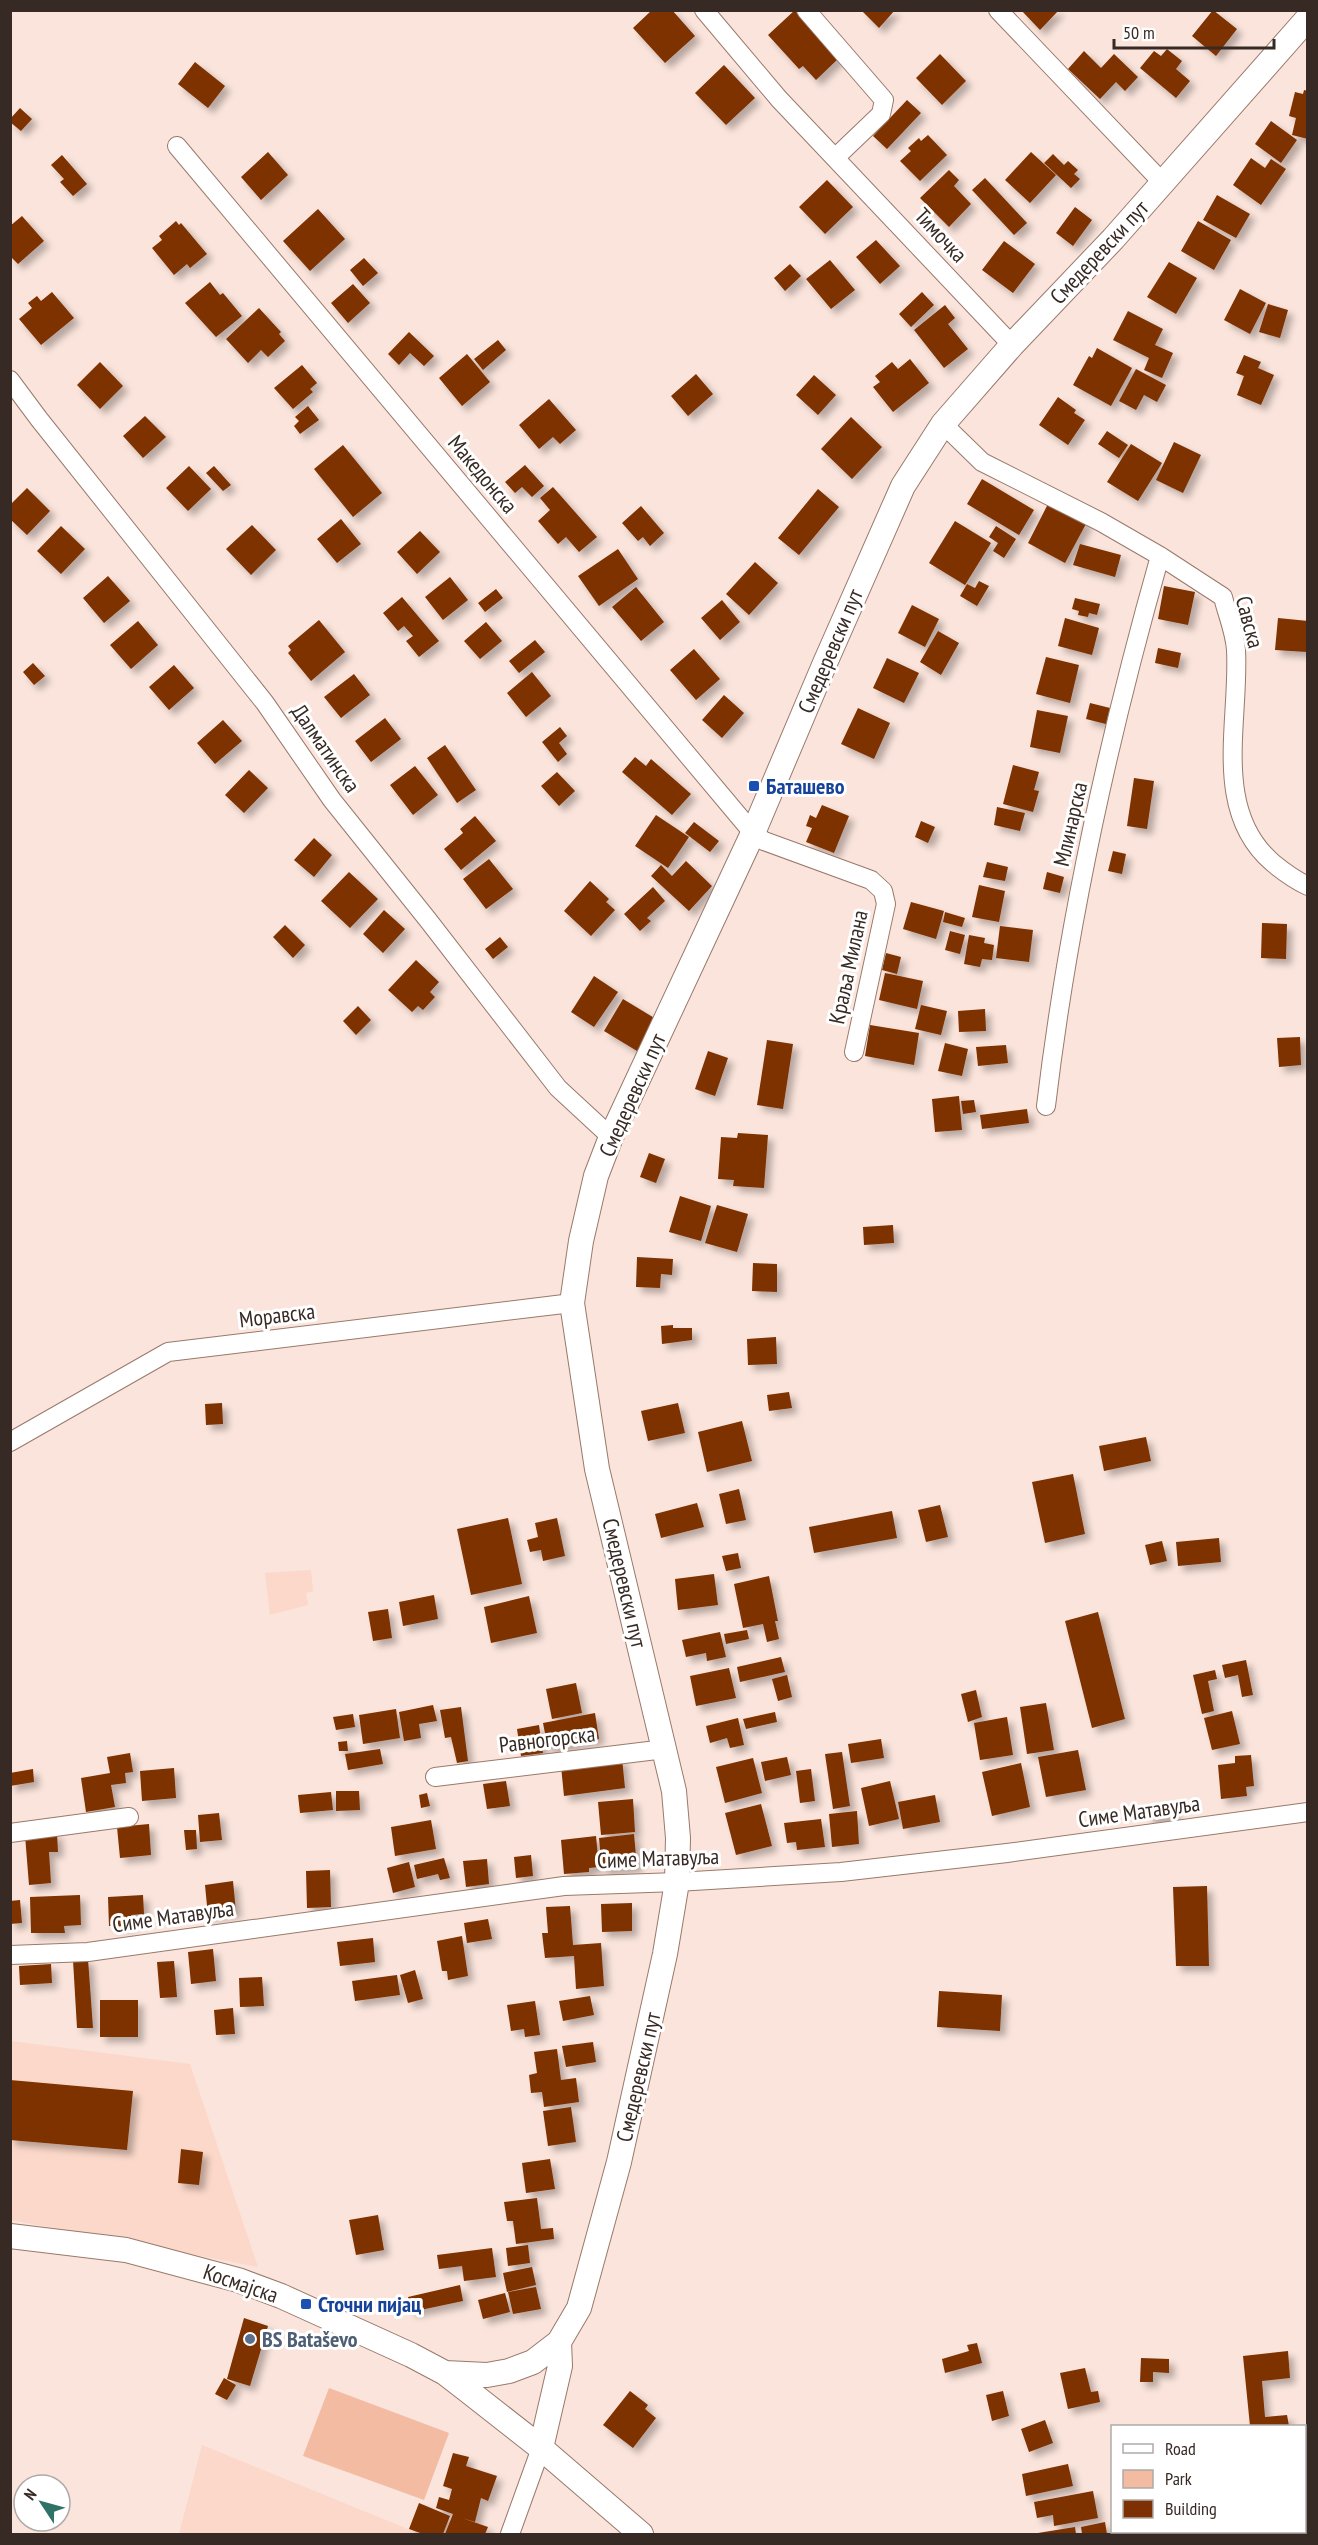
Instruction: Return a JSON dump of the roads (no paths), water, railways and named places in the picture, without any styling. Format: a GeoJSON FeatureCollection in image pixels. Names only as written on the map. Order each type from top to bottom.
{"type":"FeatureCollection","features":[{"type":"Feature","properties":{"kind":"street","name":"Тимочка"},"geometry":{"type":"LineString","coordinates":[[704,10],[779,99],[1012,345]]}},
{"type":"Feature","properties":{"kind":"street"},"geometry":{"type":"LineString","coordinates":[[806,10],[884,100],[880,114],[835,158]]}},
{"type":"Feature","properties":{"kind":"street"},"geometry":{"type":"LineString","coordinates":[[998,10],[1163,183]]}},
{"type":"Feature","properties":{"kind":"street","name":"Смедеревски пут"},"geometry":{"type":"LineString","coordinates":[[559,2342],[573,2321],[585,2292],[616,2173],[665,1954],[678,1882],[678,1838],[674,1791],[597,1469],[572,1303],[581,1241],[596,1176],[611,1137],[753,833],[903,486],[943,424],[1012,345],[1113,239],[1308,18]]}},
{"type":"Feature","properties":{"kind":"street","name":"Македонска"},"geometry":{"type":"LineString","coordinates":[[177,146],[753,833]]}},
{"type":"Feature","properties":{"kind":"street","name":"Далматинска"},"geometry":{"type":"LineString","coordinates":[[10,380],[265,703],[332,800],[558,1088],[611,1137]]}},
{"type":"Feature","properties":{"kind":"street","name":"Савска"},"geometry":{"type":"LineString","coordinates":[[943,424],[982,462],[1101,522],[1160,556],[1223,597],[1236,648],[1232,771],[1237,805],[1248,835],[1263,854],[1308,886]]}},
{"type":"Feature","properties":{"kind":"street","name":"Млинарска"},"geometry":{"type":"LineString","coordinates":[[1046,1106],[1055,1032],[1073,922],[1135,644],[1160,556]]}},
{"type":"Feature","properties":{"kind":"street","name":"Краља Милана"},"geometry":{"type":"LineString","coordinates":[[753,833],[764,842],[871,880],[883,891],[885,904],[854,1052]]}},
{"type":"Feature","properties":{"kind":"street","name":"Моравска"},"geometry":{"type":"LineString","coordinates":[[10,1442],[168,1352],[572,1303]]}},
{"type":"Feature","properties":{"kind":"street","name":"Равногорска"},"geometry":{"type":"LineString","coordinates":[[435,1777],[665,1749]]}},
{"type":"Feature","properties":{"kind":"street","name":"Симе Матавуља"},"geometry":{"type":"LineString","coordinates":[[10,1955],[88,1952],[564,1886],[841,1872],[1007,1853],[1308,1812]]}},
{"type":"Feature","properties":{"kind":"street"},"geometry":{"type":"LineString","coordinates":[[10,1833],[129,1817]]}},
{"type":"Feature","properties":{"kind":"street","name":"Космајска"},"geometry":{"type":"LineString","coordinates":[[10,2236],[126,2250],[238,2280],[322,2314],[445,2373],[541,2448],[641,2535]]}},
{"type":"Feature","properties":{"kind":"street"},"geometry":{"type":"LineString","coordinates":[[445,2373],[473,2376],[509,2372],[540,2359],[559,2342]]}},
{"type":"Feature","properties":{"kind":"street"},"geometry":{"type":"LineString","coordinates":[[510,2535],[541,2448],[560,2366],[559,2342]]}},
{"type":"Feature","properties":{"kind":"place","name":"Баташево"},"geometry":{"type":"Point","coordinates":[754,786]}},
{"type":"Feature","properties":{"kind":"place","name":"Сточни пијац"},"geometry":{"type":"Point","coordinates":[306,2304]}},
{"type":"Feature","properties":{"kind":"place","name":"BS Bataševo"},"geometry":{"type":"Point","coordinates":[250,2339]}}]}
